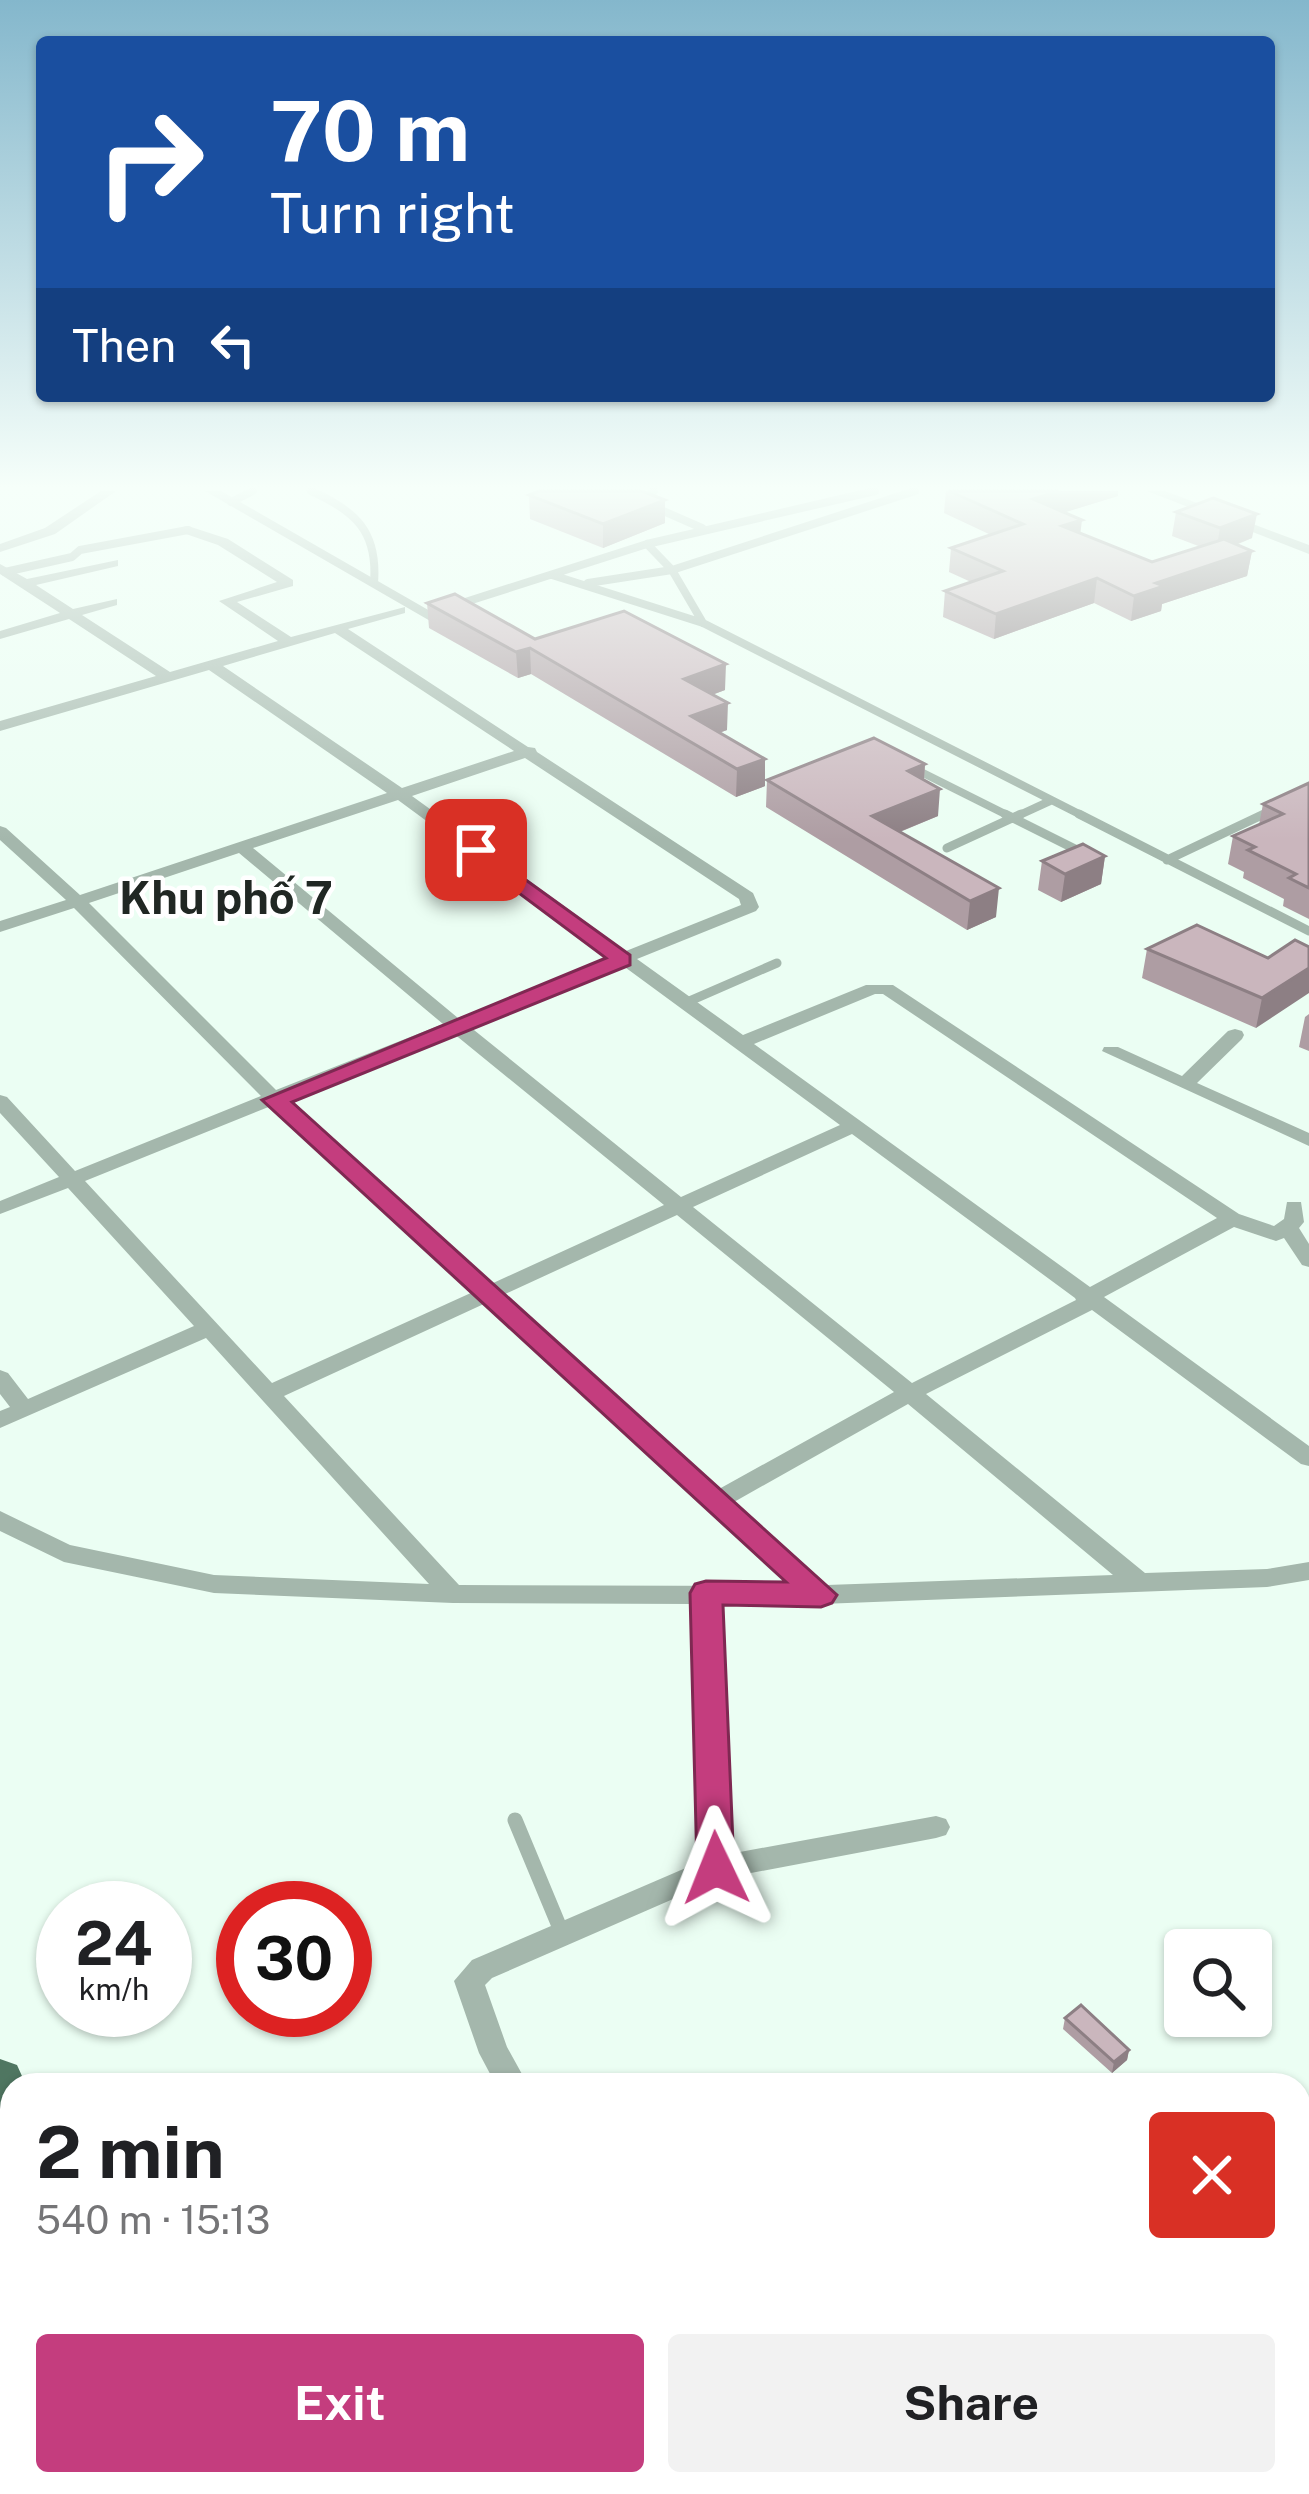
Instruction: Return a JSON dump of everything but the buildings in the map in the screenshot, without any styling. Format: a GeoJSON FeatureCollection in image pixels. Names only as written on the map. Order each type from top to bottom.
{"type":"FeatureCollection","features":[{"type":"Feature","properties":{"kind":"street"},"geometry":{"type":"LineString","coordinates":[[58,607],[169,678]]}},
{"type":"Feature","properties":{"kind":"street"},"geometry":{"type":"LineString","coordinates":[[0,635],[92,607]]}},
{"type":"Feature","properties":{"kind":"street"},"geometry":{"type":"LineString","coordinates":[[234,607],[287,641]]}},
{"type":"Feature","properties":{"kind":"street"},"geometry":{"type":"LineString","coordinates":[[417,607],[432,616]]}},
{"type":"Feature","properties":{"kind":"street"},"geometry":{"type":"LineString","coordinates":[[0,726],[400,610]]}},
{"type":"Feature","properties":{"kind":"street"},"geometry":{"type":"LineString","coordinates":[[0,1208],[750,907],[747,897],[337,628]]}},
{"type":"Feature","properties":{"kind":"street"},"geometry":{"type":"LineString","coordinates":[[213,666],[402,796],[1309,1458]]}},
{"type":"Feature","properties":{"kind":"street"},"geometry":{"type":"LineString","coordinates":[[0,927],[530,751]]}},
{"type":"Feature","properties":{"kind":"street"},"geometry":{"type":"LineString","coordinates":[[0,831],[77,901],[275,1100],[821,1595]]}},
{"type":"Feature","properties":{"kind":"street"},"geometry":{"type":"LineString","coordinates":[[242,847],[455,1029],[912,1392],[1141,1583]]}},
{"type":"Feature","properties":{"kind":"street"},"geometry":{"type":"LineString","coordinates":[[738,1044],[872,988],[886,989],[1232,1219],[1276,1234],[1294,1222],[1294,1206]]}},
{"type":"Feature","properties":{"kind":"street"},"geometry":{"type":"LineString","coordinates":[[1185,1084],[1235,1034]]}},
{"type":"Feature","properties":{"kind":"street"},"geometry":{"type":"LineString","coordinates":[[1111,1052],[1309,1140]]}},
{"type":"Feature","properties":{"kind":"street"},"geometry":{"type":"LineString","coordinates":[[0,1101],[453,1594]]}},
{"type":"Feature","properties":{"kind":"street"},"geometry":{"type":"LineString","coordinates":[[272,1392],[852,1127]]}},
{"type":"Feature","properties":{"kind":"street"},"geometry":{"type":"LineString","coordinates":[[718,1500],[1232,1219]]}},
{"type":"Feature","properties":{"kind":"street"},"geometry":{"type":"LineString","coordinates":[[1289,1229],[1309,1260]]}},
{"type":"Feature","properties":{"kind":"street"},"geometry":{"type":"LineString","coordinates":[[0,1420],[211,1328]]}},
{"type":"Feature","properties":{"kind":"street"},"geometry":{"type":"LineString","coordinates":[[0,1378],[24,1408]]}},
{"type":"Feature","properties":{"kind":"street"},"geometry":{"type":"LineString","coordinates":[[0,1520],[64,1553],[214,1584],[453,1594],[821,1595],[1267,1578],[1309,1571]]}},
{"type":"Feature","properties":{"kind":"street"},"geometry":{"type":"LineString","coordinates":[[706,1593],[716,1868]]}},
{"type":"Feature","properties":{"kind":"street"},"geometry":{"type":"LineString","coordinates":[[506,2073],[469,1981],[482,1969],[716,1868],[936,1827]]}},
{"type":"Feature","properties":{"kind":"lane"},"geometry":{"type":"LineString","coordinates":[[432,616],[457,607]]}},
{"type":"Feature","properties":{"kind":"lane"},"geometry":{"type":"LineString","coordinates":[[656,607],[704,623],[1309,931]]}},
{"type":"Feature","properties":{"kind":"lane"},"geometry":{"type":"LineString","coordinates":[[695,607],[704,623]]}},
{"type":"Feature","properties":{"kind":"lane"},"geometry":{"type":"LineString","coordinates":[[895,758],[1090,857]]}},
{"type":"Feature","properties":{"kind":"lane"},"geometry":{"type":"LineString","coordinates":[[946,848],[1050,801]]}},
{"type":"Feature","properties":{"kind":"lane"},"geometry":{"type":"LineString","coordinates":[[1167,860],[1289,803]]}},
{"type":"Feature","properties":{"kind":"lane"},"geometry":{"type":"LineString","coordinates":[[682,1004],[777,963]]}},
{"type":"Feature","properties":{"kind":"lane"},"geometry":{"type":"LineString","coordinates":[[515,1820],[562,1934]]}},
{"type":"Feature","properties":{"kind":"district","name":"Khu phố 7"},"geometry":{"type":"Point","coordinates":[226,897]}},
{"type":"Feature","properties":{"kind":"route"},"geometry":{"type":"LineString","coordinates":[[476,850],[622,960],[275,1100],[821,1595],[706,1593],[716,1868]]}}]}
